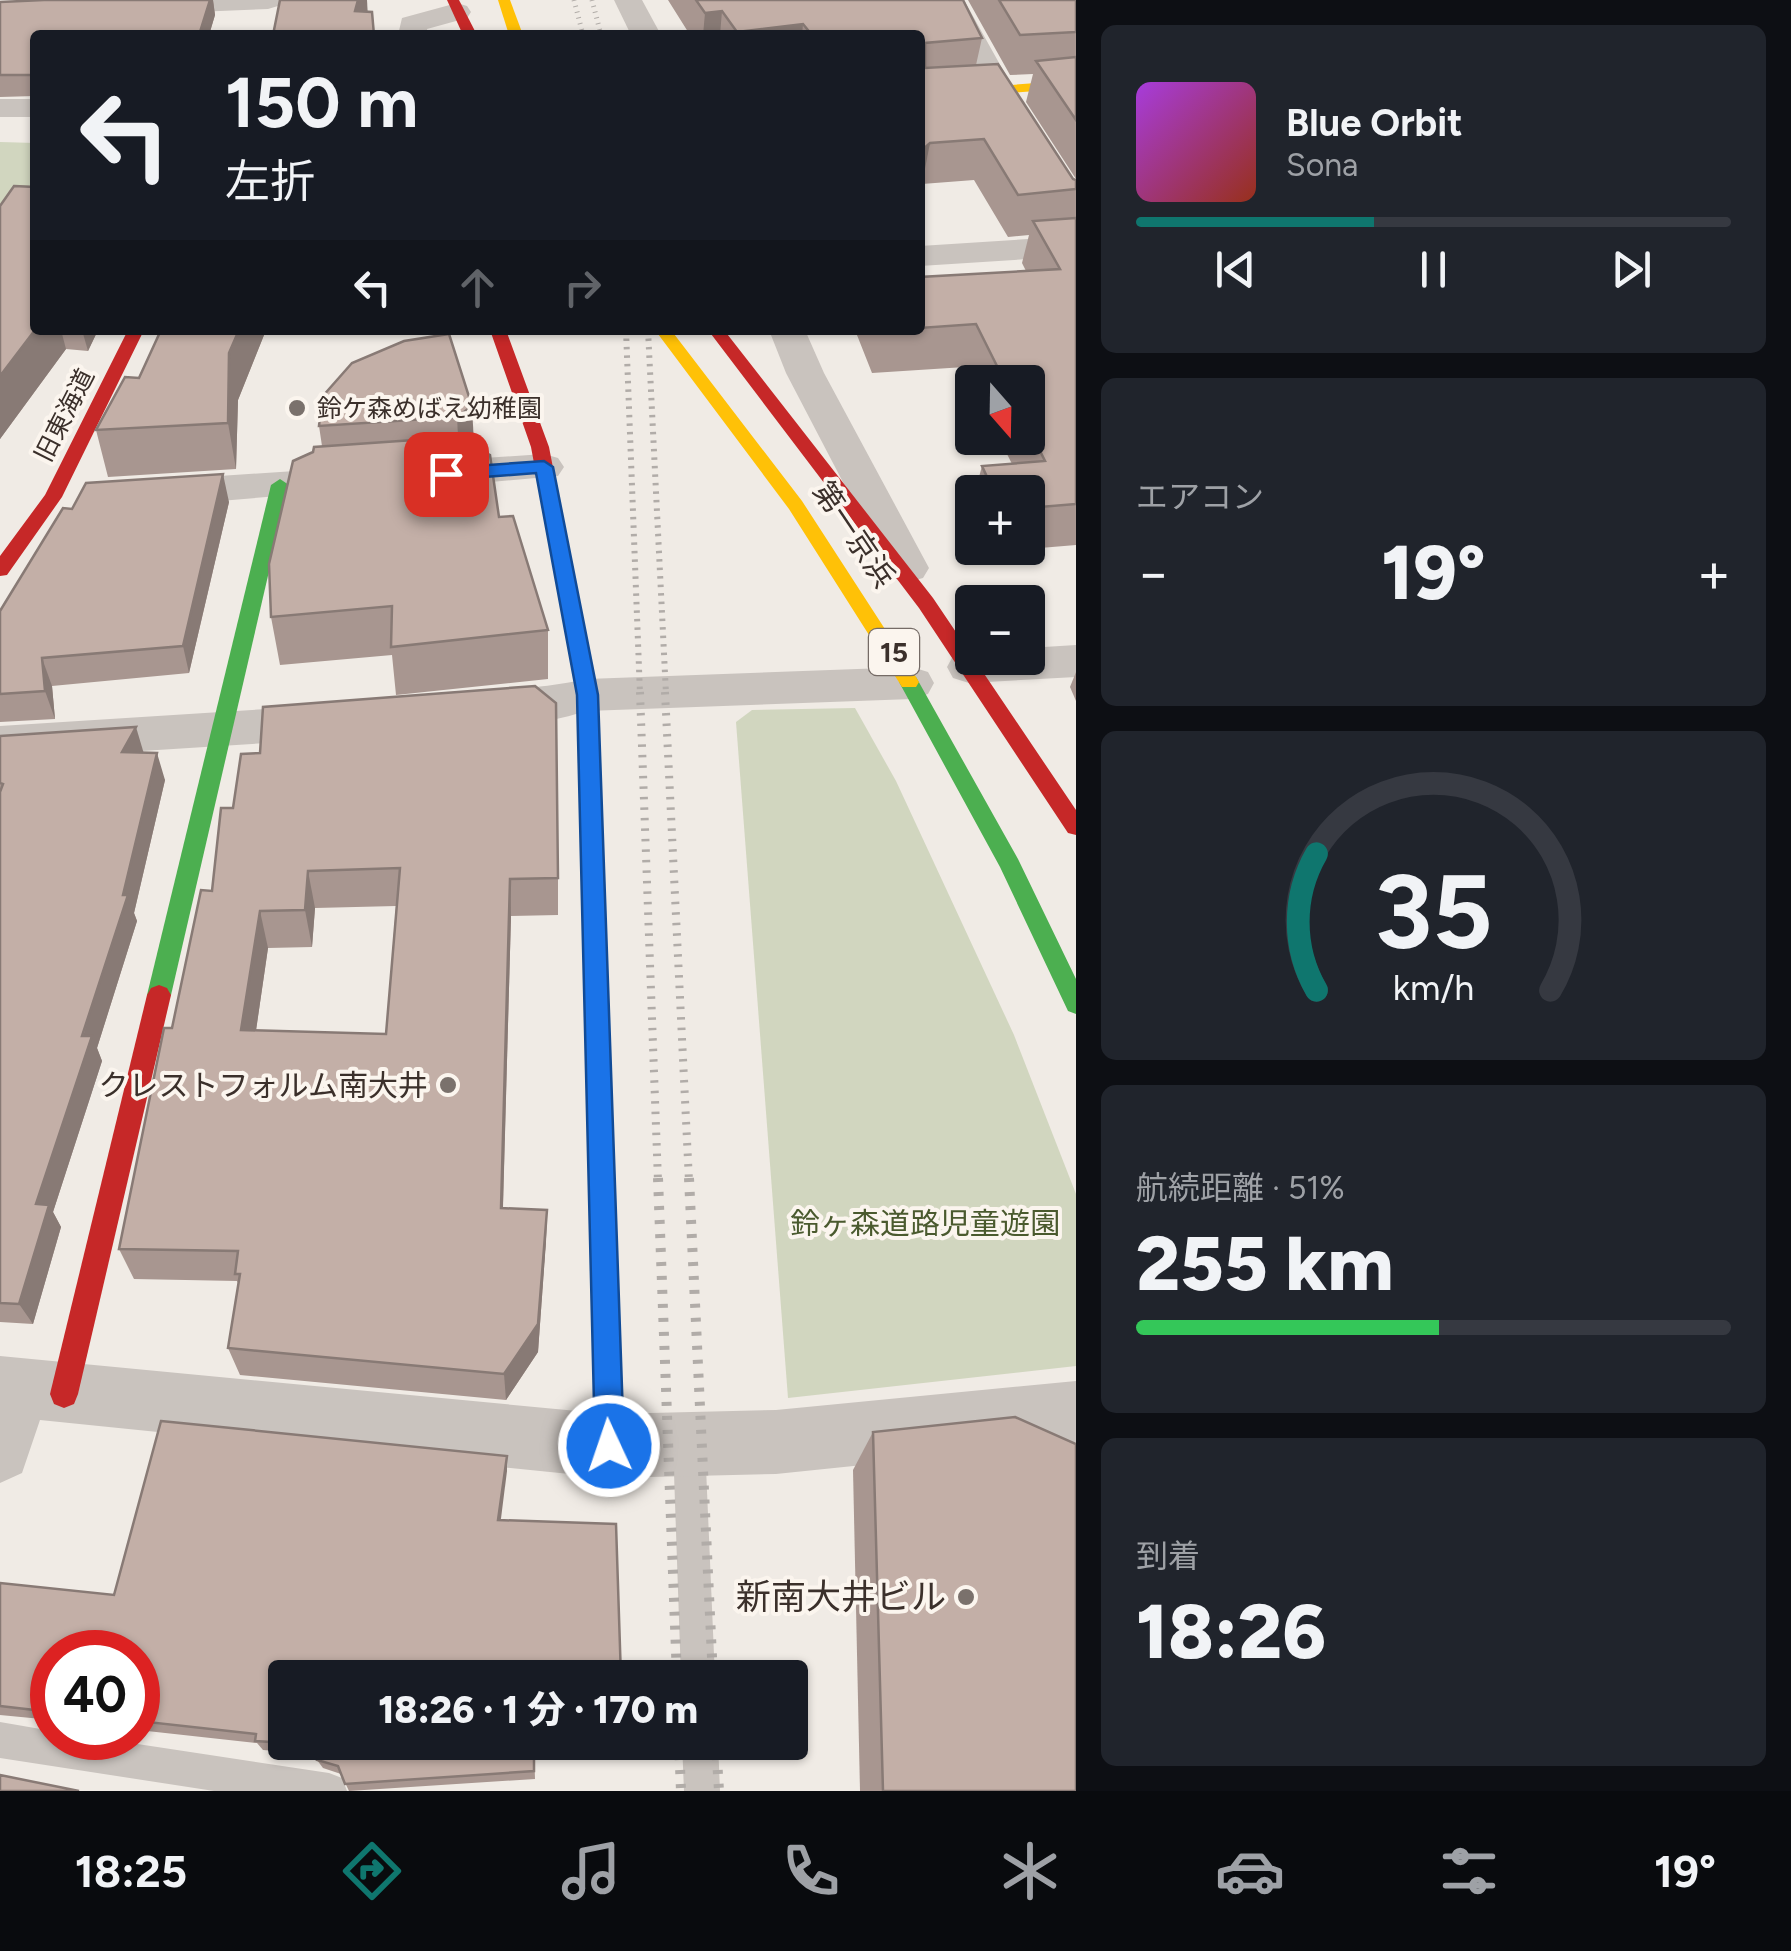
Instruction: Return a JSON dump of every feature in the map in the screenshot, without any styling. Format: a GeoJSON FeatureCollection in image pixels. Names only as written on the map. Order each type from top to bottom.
{"type":"FeatureCollection","features":[{"type":"Feature","properties":{"kind":"main road"},"geometry":{"type":"LineString","coordinates":[[504,0],[514,30]]}},
{"type":"Feature","properties":{"kind":"main road"},"geometry":{"type":"LineString","coordinates":[[925,95],[1076,84]]}},
{"type":"Feature","properties":{"kind":"main road","name":"旧東海道"},"geometry":{"type":"LineString","coordinates":[[0,570],[53,496],[134,335]]}},
{"type":"Feature","properties":{"kind":"main road"},"geometry":{"type":"LineString","coordinates":[[500,335],[544,467],[587,695],[609,1446]]}},
{"type":"Feature","properties":{"kind":"main road","name":"第一京浜"},"geometry":{"type":"LineString","coordinates":[[667,335],[805,512],[912,682],[1010,864],[1076,1004]]}},
{"type":"Feature","properties":{"kind":"main road","name":"第一京浜"},"geometry":{"type":"LineString","coordinates":[[720,335],[955,646]]}},
{"type":"Feature","properties":{"kind":"main road"},"geometry":{"type":"LineString","coordinates":[[27,1389],[219,730],[280,486]]}},
{"type":"Feature","properties":{"kind":"main road","name":"第一京浜"},"geometry":{"type":"LineString","coordinates":[[975,675],[1076,828]]}},
{"type":"Feature","properties":{"kind":"street"},"geometry":{"type":"LineString","coordinates":[[950,0],[998,88],[1076,212]]}},
{"type":"Feature","properties":{"kind":"street"},"geometry":{"type":"LineString","coordinates":[[639,1],[645,30]]}},
{"type":"Feature","properties":{"kind":"street"},"geometry":{"type":"LineString","coordinates":[[117,6],[280,6]]}},
{"type":"Feature","properties":{"kind":"street"},"geometry":{"type":"LineString","coordinates":[[413,30],[412,24],[460,16]]}},
{"type":"Feature","properties":{"kind":"street"},"geometry":{"type":"LineString","coordinates":[[0,108],[30,108]]}},
{"type":"Feature","properties":{"kind":"street"},"geometry":{"type":"LineString","coordinates":[[925,256],[1076,246]]}},
{"type":"Feature","properties":{"kind":"street"},"geometry":{"type":"LineString","coordinates":[[789,335],[805,373],[926,604]]}},
{"type":"Feature","properties":{"kind":"street"},"geometry":{"type":"LineString","coordinates":[[53,496],[280,486],[544,467]]}},
{"type":"Feature","properties":{"kind":"street"},"geometry":{"type":"LineString","coordinates":[[1045,663],[1076,661]]}},
{"type":"Feature","properties":{"kind":"street"},"geometry":{"type":"LineString","coordinates":[[456,712],[553,704],[587,695],[912,682]]}},
{"type":"Feature","properties":{"kind":"street"},"geometry":{"type":"LineString","coordinates":[[0,742],[379,718]]}},
{"type":"Feature","properties":{"kind":"street"},"geometry":{"type":"LineString","coordinates":[[0,1451],[27,1389],[609,1446],[776,1442],[1076,1412]]}},
{"type":"Feature","properties":{"kind":"lane"},"geometry":{"type":"LineString","coordinates":[[689,1444],[697,1660]]}},
{"type":"Feature","properties":{"kind":"lane"},"geometry":{"type":"LineString","coordinates":[[0,1740],[329,1791]]}},
{"type":"Feature","properties":{"kind":"lane"},"geometry":{"type":"LineString","coordinates":[[701,1760],[702,1791]]}},
{"type":"Feature","properties":{"kind":"green space"},"geometry":{"type":"Polygon","coordinates":[[[0,142],[30,143],[30,189],[0,241],[0,142]]]}},
{"type":"Feature","properties":{"kind":"green space","name":"鈴ヶ森道路児童遊園"},"geometry":{"type":"Polygon","coordinates":[[[855,708],[896,781],[1014,1035],[1076,1194],[1076,1366],[788,1398],[736,722],[752,710],[855,708]]]}},
{"type":"Feature","properties":{"kind":"building"},"geometry":{"type":"Polygon","coordinates":[[[210,0],[201,30],[30,30],[30,75],[0,75],[0,2],[210,0]]]}},
{"type":"Feature","properties":{"kind":"building"},"geometry":{"type":"Polygon","coordinates":[[[280,0],[358,0],[355,11],[372,12],[374,30],[274,30],[280,0]]]}},
{"type":"Feature","properties":{"kind":"building"},"geometry":{"type":"Polygon","coordinates":[[[696,0],[963,0],[982,38],[925,43],[925,30],[808,30],[803,24],[736,30],[722,11],[705,13],[696,0]]]}},
{"type":"Feature","properties":{"kind":"building"},"geometry":{"type":"Polygon","coordinates":[[[999,0],[1076,0],[1076,32],[1020,35],[999,0]]]}},
{"type":"Feature","properties":{"kind":"building"},"geometry":{"type":"Polygon","coordinates":[[[1076,57],[1076,120],[1036,61],[1076,57]]]}},
{"type":"Feature","properties":{"kind":"building"},"geometry":{"type":"Polygon","coordinates":[[[998,64],[1076,180],[1076,189],[1018,195],[984,139],[930,143],[925,148],[925,68],[998,64]]]}},
{"type":"Feature","properties":{"kind":"building"},"geometry":{"type":"Polygon","coordinates":[[[14,186],[30,187],[31,335],[0,376],[0,206],[14,186]]]}},
{"type":"Feature","properties":{"kind":"building"},"geometry":{"type":"Polygon","coordinates":[[[1076,218],[1076,504],[1045,507],[1045,475],[986,475],[982,466],[1045,461],[1045,365],[996,365],[976,324],[925,328],[925,277],[1060,269],[1033,221],[1076,218]]]}},
{"type":"Feature","properties":{"kind":"building"},"geometry":{"type":"Polygon","coordinates":[[[159,335],[237,335],[229,353],[228,423],[96,430],[125,377],[139,378],[159,335]]]}},
{"type":"Feature","properties":{"kind":"building"},"geometry":{"type":"Polygon","coordinates":[[[449,335],[472,406],[457,417],[319,426],[322,397],[352,363],[404,341],[449,335]]]}},
{"type":"Feature","properties":{"kind":"building"},"geometry":{"type":"Polygon","coordinates":[[[457,437],[490,455],[499,517],[513,516],[548,630],[391,647],[392,606],[271,617],[269,564],[293,461],[313,452],[314,447],[457,437]]]}},
{"type":"Feature","properties":{"kind":"building"},"geometry":{"type":"Polygon","coordinates":[[[223,474],[183,646],[42,658],[45,691],[0,694],[0,611],[63,508],[72,509],[86,483],[223,474]]]}},
{"type":"Feature","properties":{"kind":"building"},"geometry":{"type":"Polygon","coordinates":[[[535,686],[556,703],[558,878],[510,879],[501,1208],[547,1210],[538,1324],[504,1374],[228,1348],[240,1274],[235,1274],[238,1251],[119,1249],[164,1028],[172,1028],[201,890],[212,891],[221,808],[233,808],[241,754],[260,753],[263,707],[535,686]],[[400,868],[308,871],[305,910],[260,911],[241,1030],[386,1034],[400,868]]]}},
{"type":"Feature","properties":{"kind":"building"},"geometry":{"type":"Polygon","coordinates":[[[136,727],[122,752],[157,753],[123,895],[128,895],[82,1036],[92,1036],[36,1204],[49,1205],[19,1304],[0,1303],[0,736],[136,727]]]}},
{"type":"Feature","properties":{"kind":"building","name":"新南大井ビル"},"geometry":{"type":"Polygon","coordinates":[[[1015,1417],[1076,1444],[1076,1791],[883,1791],[873,1432],[1015,1417]]]}},
{"type":"Feature","properties":{"kind":"building"},"geometry":{"type":"Polygon","coordinates":[[[161,1421],[507,1456],[498,1520],[616,1524],[620,1660],[268,1660],[268,1742],[255,1741],[256,1734],[160,1723],[160,1630],[30,1630],[30,1709],[0,1706],[0,1583],[114,1595],[161,1421]]]}},
{"type":"Feature","properties":{"kind":"building"},"geometry":{"type":"Polygon","coordinates":[[[317,1760],[534,1760],[534,1771],[345,1784],[338,1766],[317,1760]]]}},
{"type":"Feature","properties":{"kind":"building"},"geometry":{"type":"Polygon","coordinates":[[[0,1775],[79,1791],[0,1791],[0,1775]]]}},
{"type":"Feature","properties":{"kind":"railway"},"geometry":{"type":"LineString","coordinates":[[574,0],[582,30]]}},
{"type":"Feature","properties":{"kind":"railway"},"geometry":{"type":"LineString","coordinates":[[592,0],[600,30]]}},
{"type":"Feature","properties":{"kind":"railway"},"geometry":{"type":"LineString","coordinates":[[626,335],[640,694]]}},
{"type":"Feature","properties":{"kind":"railway"},"geometry":{"type":"LineString","coordinates":[[648,335],[666,694]]}},
{"type":"Feature","properties":{"kind":"railway"},"geometry":{"type":"LineString","coordinates":[[640,692],[658,1181]]}},
{"type":"Feature","properties":{"kind":"railway"},"geometry":{"type":"LineString","coordinates":[[665,692],[689,1181]]}},
{"type":"Feature","properties":{"kind":"railway"},"geometry":{"type":"LineString","coordinates":[[658,1178],[676,1660]]}},
{"type":"Feature","properties":{"kind":"railway"},"geometry":{"type":"LineString","coordinates":[[689,1178],[712,1660]]}},
{"type":"Feature","properties":{"kind":"railway"},"geometry":{"type":"LineString","coordinates":[[680,1760],[681,1791]]}},
{"type":"Feature","properties":{"kind":"railway"},"geometry":{"type":"LineString","coordinates":[[717,1760],[719,1791]]}},
{"type":"Feature","properties":{"kind":"traffic: fast"},"geometry":{"type":"LineString","coordinates":[[159,995],[280,485]]}},
{"type":"Feature","properties":{"kind":"traffic: fast"},"geometry":{"type":"LineString","coordinates":[[909,682],[1010,865],[1076,1004]]}},
{"type":"Feature","properties":{"kind":"traffic: fast"},"geometry":{"type":"LineString","coordinates":[[597,1025],[609,1446]]}},
{"type":"Feature","properties":{"kind":"traffic: slow"},"geometry":{"type":"LineString","coordinates":[[504,0],[514,30]]}},
{"type":"Feature","properties":{"kind":"traffic: slow"},"geometry":{"type":"LineString","coordinates":[[925,96],[1076,84]]}},
{"type":"Feature","properties":{"kind":"traffic: slow"},"geometry":{"type":"LineString","coordinates":[[667,335],[796,505],[909,682]]}},
{"type":"Feature","properties":{"kind":"traffic: jam"},"geometry":{"type":"LineString","coordinates":[[453,0],[468,30]]}},
{"type":"Feature","properties":{"kind":"traffic: jam"},"geometry":{"type":"LineString","coordinates":[[0,570],[53,497],[134,335]]}},
{"type":"Feature","properties":{"kind":"traffic: jam"},"geometry":{"type":"LineString","coordinates":[[500,335],[540,447],[587,695],[597,1025]]}},
{"type":"Feature","properties":{"kind":"traffic: jam"},"geometry":{"type":"LineString","coordinates":[[720,335],[926,603],[1076,827]]}},
{"type":"Feature","properties":{"kind":"traffic: jam"},"geometry":{"type":"LineString","coordinates":[[64,1394],[159,995]]}},
{"type":"Feature","properties":{"kind":"place","name":"鈴ケ森めばえ幼稚園"},"geometry":{"type":"Point","coordinates":[297,408]}},
{"type":"Feature","properties":{"kind":"place","name":"クレストフォルム南大井"},"geometry":{"type":"Point","coordinates":[448,1085]}},
{"type":"Feature","properties":{"kind":"place","name":"新南大井ビル"},"geometry":{"type":"Point","coordinates":[966,1597]}},
{"type":"Feature","properties":{"kind":"route"},"geometry":{"type":"LineString","coordinates":[[446,474],[544,467],[587,695],[609,1446]]}}]}
